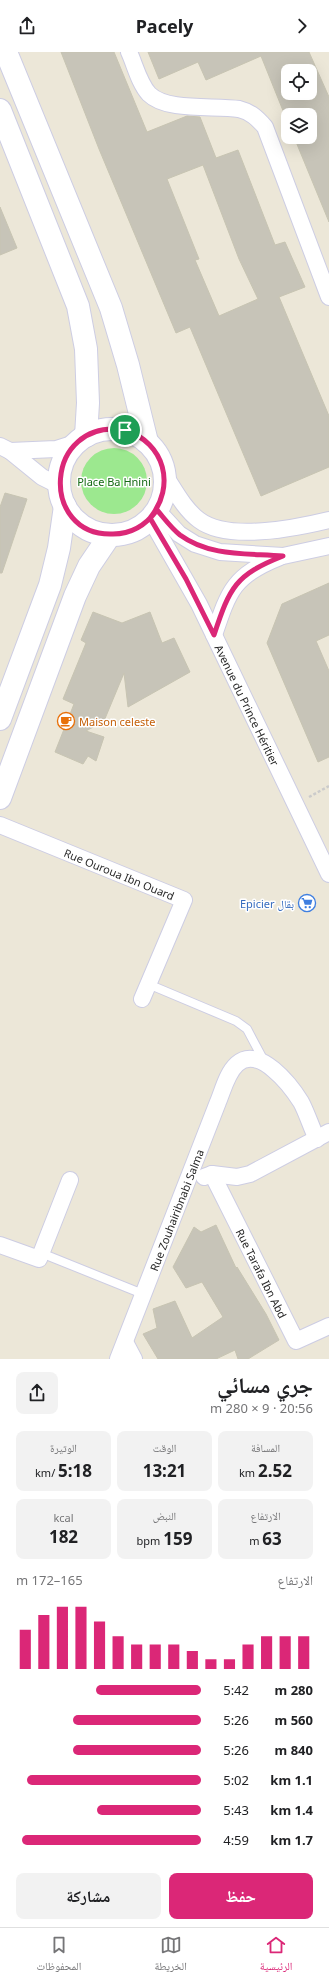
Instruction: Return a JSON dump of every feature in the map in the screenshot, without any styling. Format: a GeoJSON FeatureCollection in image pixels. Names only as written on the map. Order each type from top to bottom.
{"type":"FeatureCollection","features":[{"type":"Feature","properties":{"kind":"main road"},"geometry":{"type":"LineString","coordinates":[[6,52],[111,308],[130,372],[147,442]]}},
{"type":"Feature","properties":{"kind":"main road"},"geometry":{"type":"LineString","coordinates":[[0,110],[78,306],[86,349],[88,403],[82,439]]}},
{"type":"Feature","properties":{"kind":"main road"},"geometry":{"type":"LineString","coordinates":[[0,719],[5,688],[50,585],[60,548],[63,462],[68,453],[82,439],[100,431],[115,429],[130,432],[147,442],[158,456],[164,474],[164,490],[153,514],[130,532],[110,534],[100,533],[86,528],[74,518],[62,496]]}},
{"type":"Feature","properties":{"kind":"main road"},"geometry":{"type":"LineString","coordinates":[[0,798],[82,580],[89,566],[110,534]]}},
{"type":"Feature","properties":{"kind":"street"},"geometry":{"type":"LineString","coordinates":[[129,52],[144,87],[155,98],[178,105],[239,109],[247,111],[265,127],[329,297]]}},
{"type":"Feature","properties":{"kind":"street"},"geometry":{"type":"LineString","coordinates":[[5,448],[56,449],[82,439]]}},
{"type":"Feature","properties":{"kind":"street"},"geometry":{"type":"LineString","coordinates":[[5,448],[42,477],[62,496]]}},
{"type":"Feature","properties":{"kind":"street"},"geometry":{"type":"LineString","coordinates":[[164,474],[188,511],[200,521],[222,530],[248,532],[276,530],[329,520]]}},
{"type":"Feature","properties":{"kind":"street"},"geometry":{"type":"LineString","coordinates":[[153,514],[179,534],[208,549],[234,553],[283,556]]}},
{"type":"Feature","properties":{"kind":"street","name":"Avenue du Prince Héritier"},"geometry":{"type":"LineString","coordinates":[[153,514],[214,635],[329,874]]}},
{"type":"Feature","properties":{"kind":"street"},"geometry":{"type":"LineString","coordinates":[[214,635],[228,596],[238,582],[260,565],[283,556],[329,546]]}},
{"type":"Feature","properties":{"kind":"street","name":"Rue Ouroua Ibn Ouard"},"geometry":{"type":"LineString","coordinates":[[0,825],[184,900],[145,992]]}},
{"type":"Feature","properties":{"kind":"street","name":"Rue Zouhairibnabi Salma"},"geometry":{"type":"LineString","coordinates":[[118,1359],[227,1080],[238,1063],[250,1058],[265,1063]]}},
{"type":"Feature","properties":{"kind":"street"},"geometry":{"type":"LineString","coordinates":[[188,1183],[212,1174],[237,1177],[250,1174],[323,1136],[282,1076],[265,1063]]}},
{"type":"Feature","properties":{"kind":"street","name":"Rue Tarafa Ibn Abd"},"geometry":{"type":"LineString","coordinates":[[212,1174],[296,1341],[329,1326]]}},
{"type":"Feature","properties":{"kind":"street"},"geometry":{"type":"LineString","coordinates":[[0,1244],[39,1259],[70,1180]]}},
{"type":"Feature","properties":{"kind":"street"},"geometry":{"type":"LineString","coordinates":[[124,1342],[134,1359]]}},
{"type":"Feature","properties":{"kind":"lane"},"geometry":{"type":"LineString","coordinates":[[145,992],[236,1021],[247,1029],[265,1063]]}},
{"type":"Feature","properties":{"kind":"lane"},"geometry":{"type":"LineString","coordinates":[[41,1253],[143,1294]]}},
{"type":"Feature","properties":{"kind":"path"},"geometry":{"type":"LineString","coordinates":[[296,804],[329,786]]}},
{"type":"Feature","properties":{"kind":"green space","name":"Place Ba Hnini"},"geometry":{"type":"Polygon","coordinates":[[[114,448],[126,451],[137,458],[144,469],[147,481],[144,493],[137,504],[126,511],[114,514],[102,511],[91,504],[84,493],[81,481],[84,469],[91,458],[102,451],[114,448]]]}},
{"type":"Feature","properties":{"kind":"building"},"geometry":{"type":"Polygon","coordinates":[[[61,52],[114,52],[147,132],[187,116],[200,117],[216,158],[238,150],[275,245],[285,242],[305,287],[279,297],[329,416],[329,467],[261,496],[190,327],[176,333],[99,149],[61,52]],[[203,165],[167,179],[199,259],[195,260],[219,316],[258,299],[239,259],[203,165]]]}},
{"type":"Feature","properties":{"kind":"building"},"geometry":{"type":"Polygon","coordinates":[[[148,52],[309,52],[314,64],[281,64],[281,100],[317,100],[317,70],[329,97],[329,222],[297,144],[317,144],[317,108],[282,108],[261,56],[206,80],[198,62],[159,79],[148,52]]]}},
{"type":"Feature","properties":{"kind":"building"},"geometry":{"type":"Polygon","coordinates":[[[0,207],[17,248],[0,255],[0,207]]]}},
{"type":"Feature","properties":{"kind":"building"},"geometry":{"type":"Polygon","coordinates":[[[5,493],[27,499],[2,573],[0,573],[0,507],[5,493]]]}},
{"type":"Feature","properties":{"kind":"building"},"geometry":{"type":"Polygon","coordinates":[[[329,583],[329,635],[316,641],[329,671],[329,757],[318,762],[267,643],[282,604],[329,583]]]}},
{"type":"Feature","properties":{"kind":"building"},"geometry":{"type":"Polygon","coordinates":[[[93,612],[122,623],[150,612],[162,643],[174,638],[190,672],[128,707],[124,673],[104,721],[86,731],[104,737],[96,761],[88,756],[83,764],[55,752],[74,704],[63,699],[86,643],[81,640],[93,612]]]}},
{"type":"Feature","properties":{"kind":"building"},"geometry":{"type":"Polygon","coordinates":[[[216,1225],[236,1268],[237,1267],[266,1314],[279,1340],[248,1359],[238,1359],[235,1350],[216,1359],[158,1359],[143,1334],[157,1328],[153,1309],[175,1301],[192,1338],[223,1317],[202,1282],[186,1288],[173,1267],[194,1227],[201,1232],[216,1225]]]}},
{"type":"Feature","properties":{"kind":"place","name":"Maison celeste"},"geometry":{"type":"Point","coordinates":[66,721]}},
{"type":"Feature","properties":{"kind":"place","name":"Epicier بقال"},"geometry":{"type":"Point","coordinates":[307,903]}},
{"type":"Feature","properties":{"kind":"route"},"geometry":{"type":"LineString","coordinates":[[125,430],[105,430],[90,434],[74,446],[65,458],[60,474],[60,491],[65,506],[78,522],[86,528],[100,533],[121,534],[130,532],[139,527],[157,510],[179,534],[195,544],[208,549],[220,552],[283,556],[260,565],[246,574],[231,590],[223,607],[214,635],[186,579],[150,518],[157,510],[164,490],[165,479],[161,462],[155,451],[147,442],[139,436],[125,430]]}}]}
